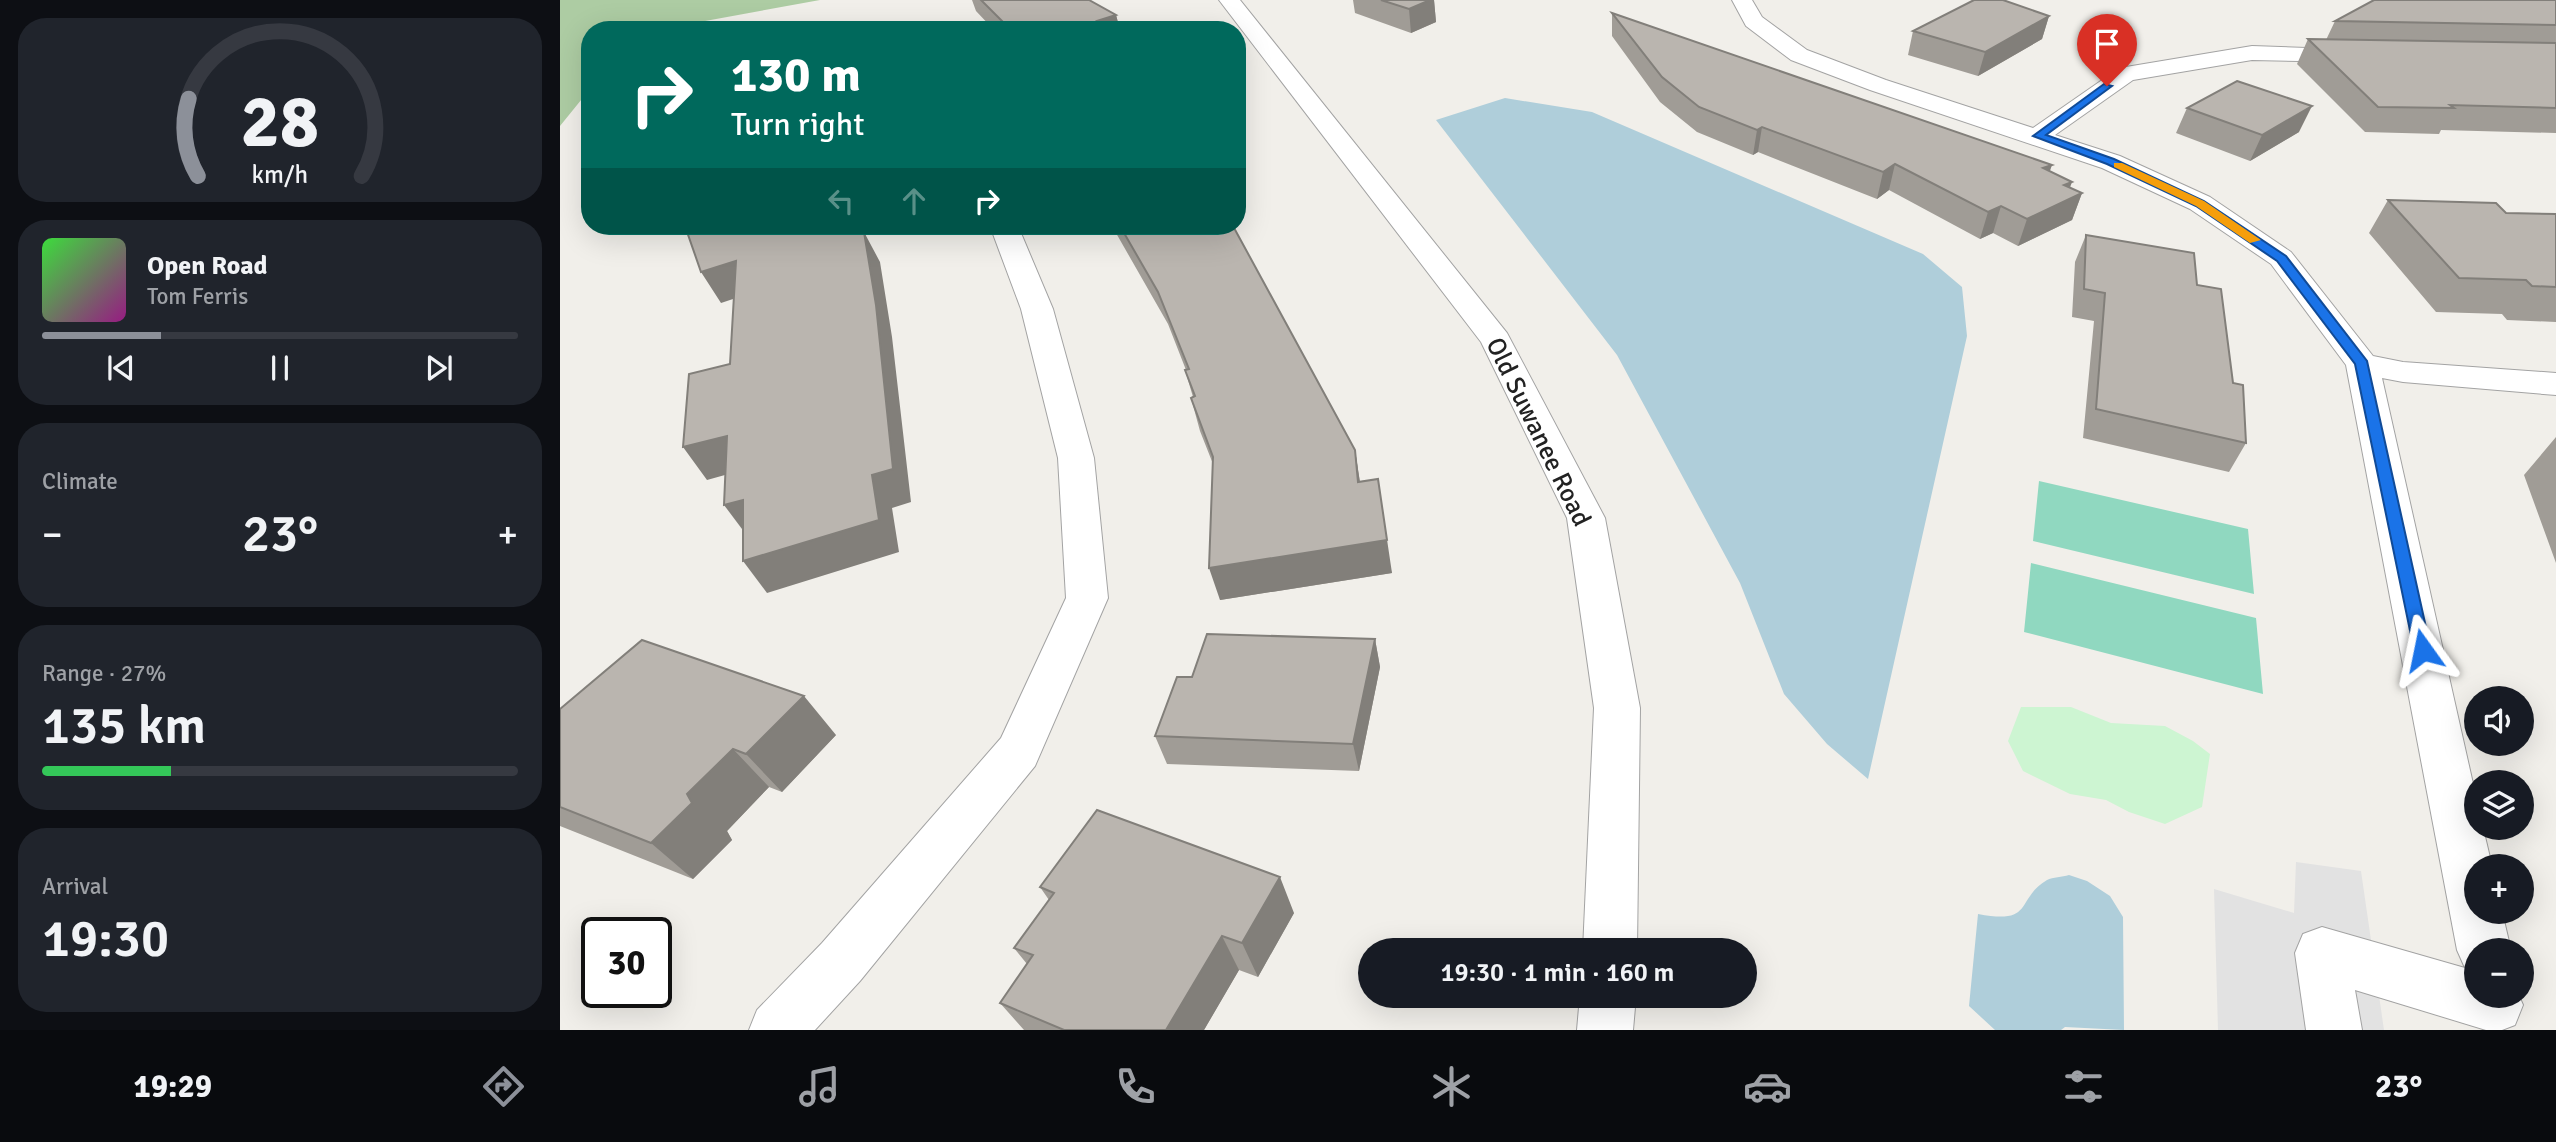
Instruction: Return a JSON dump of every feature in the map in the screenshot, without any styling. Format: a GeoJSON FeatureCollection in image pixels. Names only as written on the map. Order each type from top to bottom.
{"type":"FeatureCollection","features":[{"type":"Feature","properties":{"kind":"street","name":"Old Suwanee Road"},"geometry":{"type":"LineString","coordinates":[[1229,0],[1245,21]]}},
{"type":"Feature","properties":{"kind":"street"},"geometry":{"type":"LineString","coordinates":[[1742,0],[1754,22],[1799,55],[1878,85],[2039,136],[2110,162],[2200,203],[2281,258],[2362,364],[2482,938]]}},
{"type":"Feature","properties":{"kind":"street","name":"Old Suwanee Road"},"geometry":{"type":"LineString","coordinates":[[1246,22],[1496,340],[1586,518],[1617,708],[1610,938]]}},
{"type":"Feature","properties":{"kind":"street"},"geometry":{"type":"LineString","coordinates":[[2039,136],[2061,117],[2126,74],[2252,53],[2376,55]]}},
{"type":"Feature","properties":{"kind":"street"},"geometry":{"type":"LineString","coordinates":[[777,1030],[841,962],[1018,752],[1087,598],[1076,458],[1037,309],[1008,235]]}},
{"type":"Feature","properties":{"kind":"street"},"geometry":{"type":"LineString","coordinates":[[2362,364],[2403,372],[2556,384]]}},
{"type":"Feature","properties":{"kind":"street"},"geometry":{"type":"LineString","coordinates":[[2334,1030],[2322,953],[2496,1010]]}},
{"type":"Feature","properties":{"kind":"street"},"geometry":{"type":"LineString","coordinates":[[1605,1030],[1607,1008]]}},
{"type":"Feature","properties":{"kind":"green space"},"geometry":{"type":"Polygon","coordinates":[[[560,0],[820,0],[705,21],[581,21],[581,100],[560,126],[560,0]]]}},
{"type":"Feature","properties":{"kind":"green space"},"geometry":{"type":"Polygon","coordinates":[[[2039,481],[2248,529],[2254,594],[2033,541],[2039,481]]]}},
{"type":"Feature","properties":{"kind":"green space"},"geometry":{"type":"Polygon","coordinates":[[[2031,563],[2256,618],[2263,694],[2024,632],[2031,563]]]}},
{"type":"Feature","properties":{"kind":"green space"},"geometry":{"type":"Polygon","coordinates":[[[2021,707],[2071,707],[2111,723],[2165,726],[2193,741],[2210,754],[2202,807],[2165,824],[2129,812],[2106,800],[2070,794],[2023,771],[2008,741],[2021,707]]]}},
{"type":"Feature","properties":{"kind":"shaded area"},"geometry":{"type":"Polygon","coordinates":[[[2296,862],[2361,871],[2384,1030],[2218,1030],[2214,889],[2294,913],[2296,862]]]}},
{"type":"Feature","properties":{"kind":"water"},"geometry":{"type":"Polygon","coordinates":[[[1505,98],[1592,112],[1923,254],[1962,287],[1967,336],[1868,779],[1827,744],[1784,694],[1740,583],[1617,355],[1436,120],[1505,98]]]}},
{"type":"Feature","properties":{"kind":"water"},"geometry":{"type":"Polygon","coordinates":[[[2069,875],[2087,881],[2110,896],[2123,917],[2124,1030],[2065,1027],[2061,1030],[1995,1030],[1969,1006],[1978,914],[2008,916],[2016,913],[2037,887],[2052,878],[2069,875]]]}},
{"type":"Feature","properties":{"kind":"building"},"geometry":{"type":"Polygon","coordinates":[[[981,0],[1089,0],[1116,15],[1097,21],[1002,21],[981,0]]]}},
{"type":"Feature","properties":{"kind":"building"},"geometry":{"type":"Polygon","coordinates":[[[1381,0],[1430,0],[1409,9],[1381,0]]]}},
{"type":"Feature","properties":{"kind":"building"},"geometry":{"type":"Polygon","coordinates":[[[1974,0],[2003,0],[2049,16],[1985,52],[1913,31],[1974,0]]]}},
{"type":"Feature","properties":{"kind":"building"},"geometry":{"type":"Polygon","coordinates":[[[2374,0],[2556,0],[2556,25],[2335,21],[2374,0]]]}},
{"type":"Feature","properties":{"kind":"building"},"geometry":{"type":"Polygon","coordinates":[[[1612,13],[2052,165],[2043,168],[2072,182],[2064,185],[2082,193],[2027,219],[2001,206],[1988,212],[1895,164],[1883,172],[1762,127],[1757,130],[1699,107],[1662,77],[1612,13]]]}},
{"type":"Feature","properties":{"kind":"building"},"geometry":{"type":"Polygon","coordinates":[[[2308,39],[2556,43],[2556,108],[2450,105],[2454,108],[2378,107],[2308,39]]]}},
{"type":"Feature","properties":{"kind":"building"},"geometry":{"type":"Polygon","coordinates":[[[2237,81],[2312,106],[2262,135],[2187,108],[2237,81]]]}},
{"type":"Feature","properties":{"kind":"building"},"geometry":{"type":"Polygon","coordinates":[[[2388,200],[2496,203],[2506,213],[2556,214],[2556,287],[2532,286],[2526,280],[2459,278],[2388,200]]]}},
{"type":"Feature","properties":{"kind":"building"},"geometry":{"type":"Polygon","coordinates":[[[688,235],[864,235],[876,305],[893,469],[872,475],[879,520],[743,561],[743,500],[724,505],[727,436],[683,447],[689,374],[730,364],[736,261],[701,272],[688,235]]]}},
{"type":"Feature","properties":{"kind":"building"},"geometry":{"type":"Polygon","coordinates":[[[1125,235],[1238,235],[1355,450],[1358,482],[1378,479],[1387,540],[1209,568],[1213,457],[1191,398],[1195,396],[1185,370],[1189,369],[1158,292],[1125,235]]]}},
{"type":"Feature","properties":{"kind":"building"},"geometry":{"type":"Polygon","coordinates":[[[2086,235],[2194,253],[2197,285],[2221,289],[2233,383],[2243,385],[2246,443],[2096,409],[2105,293],[2084,289],[2086,235]]]}},
{"type":"Feature","properties":{"kind":"building"},"geometry":{"type":"Polygon","coordinates":[[[1207,634],[1375,639],[1353,744],[1155,736],[1177,677],[1192,677],[1207,634]]]}},
{"type":"Feature","properties":{"kind":"building"},"geometry":{"type":"Polygon","coordinates":[[[642,640],[804,696],[746,754],[733,749],[687,794],[692,803],[651,843],[560,807],[560,709],[642,640]]]}},
{"type":"Feature","properties":{"kind":"building"},"geometry":{"type":"Polygon","coordinates":[[[1097,810],[1280,877],[1242,943],[1222,936],[1166,1030],[1064,1030],[1000,1003],[1033,955],[1014,948],[1054,893],[1040,887],[1097,810]]]}},
{"type":"Feature","properties":{"kind":"slow traffic"},"geometry":{"type":"LineString","coordinates":[[2118,165],[2200,203],[2255,240]]}},
{"type":"Feature","properties":{"kind":"route"},"geometry":{"type":"LineString","coordinates":[[2107,86],[2039,136],[2110,162],[2200,203],[2281,258],[2362,364],[2423,650]]}}]}
